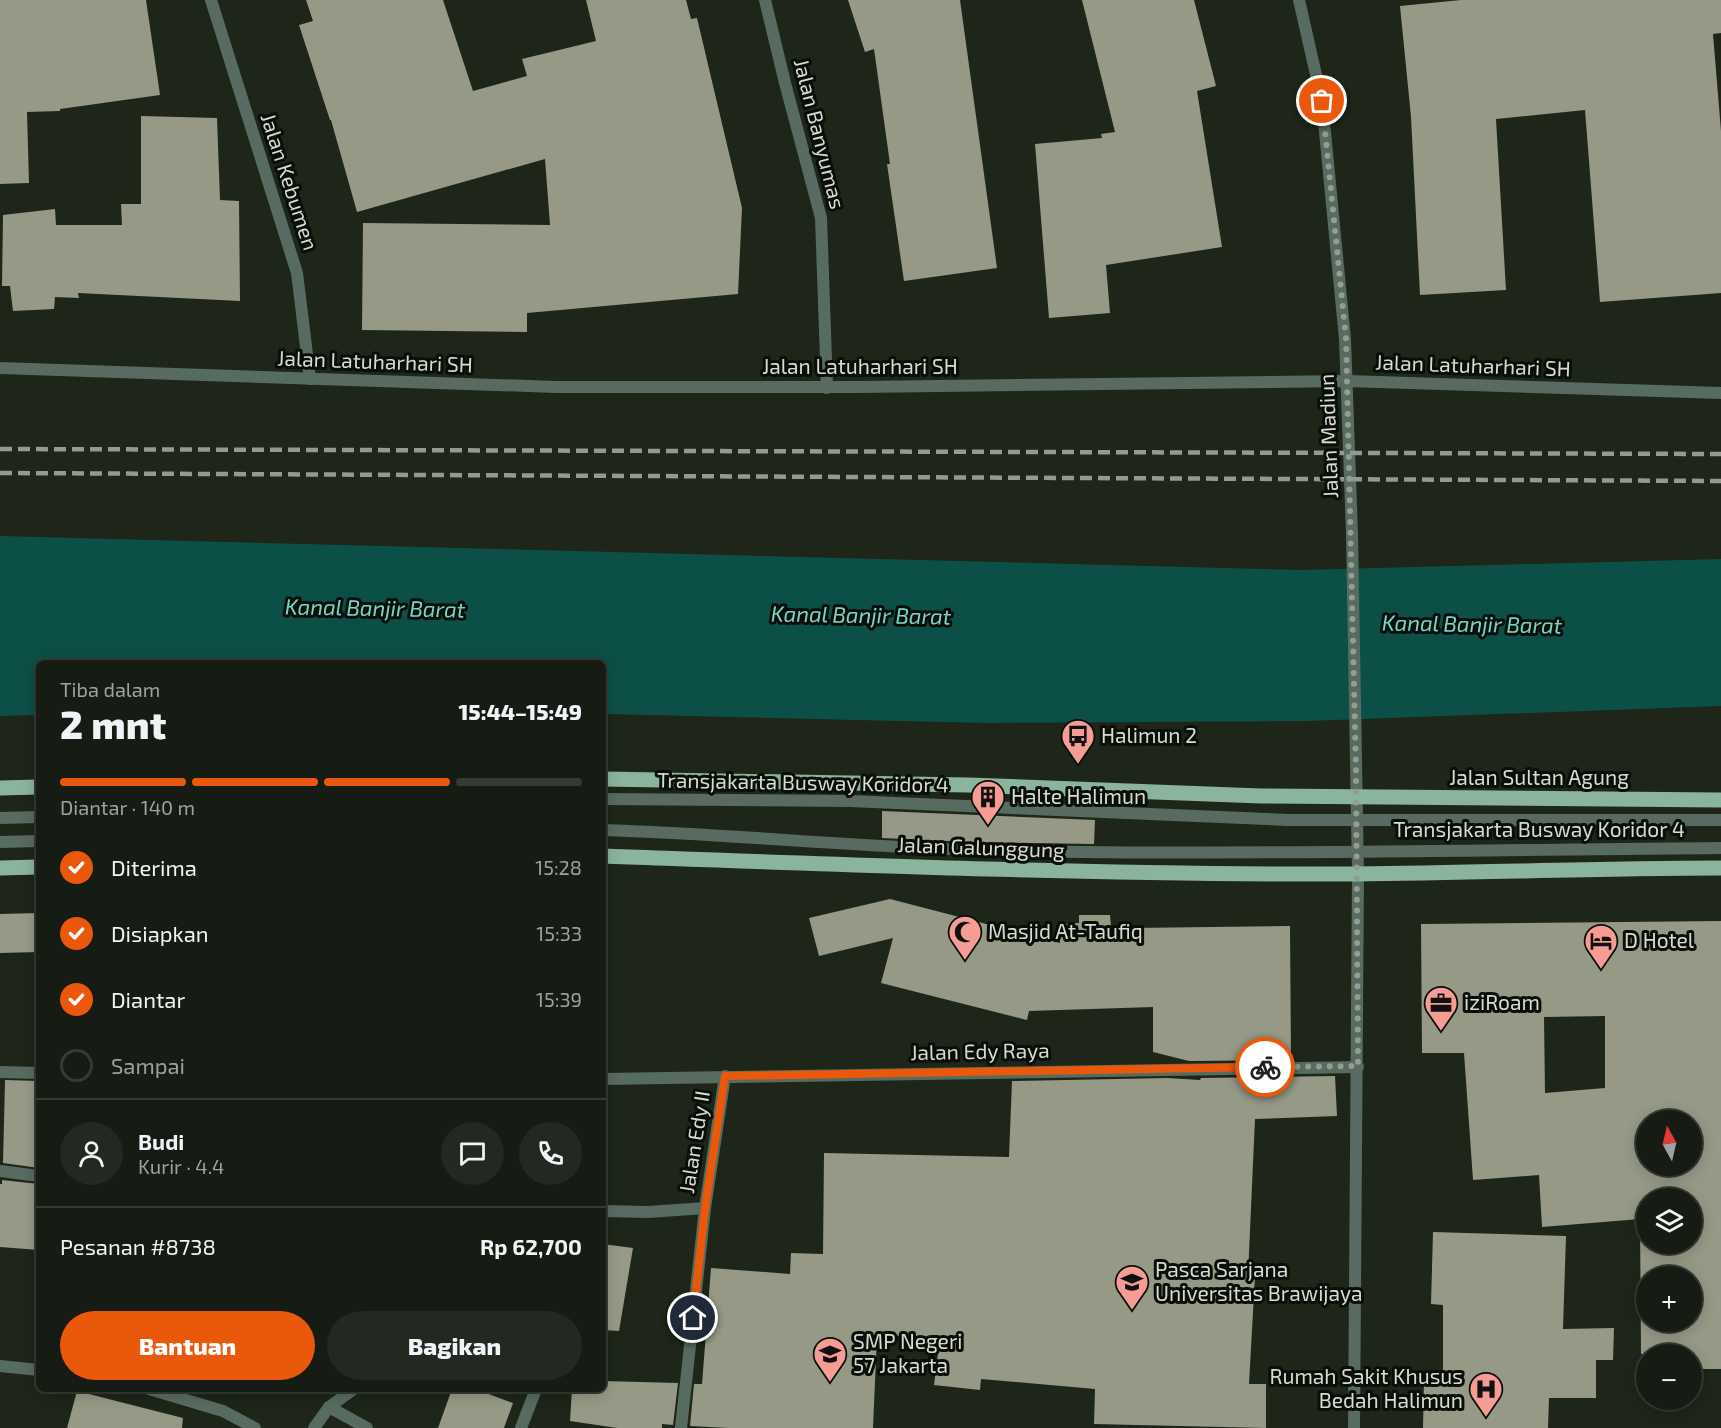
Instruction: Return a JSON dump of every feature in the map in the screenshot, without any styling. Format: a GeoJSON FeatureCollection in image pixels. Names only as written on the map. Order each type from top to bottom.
{"type":"FeatureCollection","features":[{"type":"Feature","properties":{"kind":"main road"},"geometry":{"type":"LineString","coordinates":[[606,780],[968,785],[1356,798]]}},
{"type":"Feature","properties":{"kind":"main road"},"geometry":{"type":"LineString","coordinates":[[0,788],[36,787]]}},
{"type":"Feature","properties":{"kind":"main road","name":"Jalan Sultan Agung"},"geometry":{"type":"LineString","coordinates":[[1356,798],[1721,800]]}},
{"type":"Feature","properties":{"kind":"main road","name":"Jalan Galunggung"},"geometry":{"type":"LineString","coordinates":[[606,856],[1012,871],[1358,874]]}},
{"type":"Feature","properties":{"kind":"main road"},"geometry":{"type":"LineString","coordinates":[[0,868],[36,867]]}},
{"type":"Feature","properties":{"kind":"main road"},"geometry":{"type":"LineString","coordinates":[[1358,874],[1607,868],[1721,868]]}},
{"type":"Feature","properties":{"kind":"street","name":"Jalan Kebumen"},"geometry":{"type":"LineString","coordinates":[[211,0],[297,273],[310,379]]}},
{"type":"Feature","properties":{"kind":"street","name":"Jalan Banyumas"},"geometry":{"type":"LineString","coordinates":[[765,0],[784,83],[821,218],[827,388]]}},
{"type":"Feature","properties":{"kind":"street","name":"Jalan Madiun"},"geometry":{"type":"LineString","coordinates":[[1299,0],[1322,101],[1346,339],[1358,874],[1354,1428]]}},
{"type":"Feature","properties":{"kind":"street","name":"Jalan Latuharhari SH"},"geometry":{"type":"LineString","coordinates":[[0,368],[556,387],[827,388],[1347,381],[1721,393]]}},
{"type":"Feature","properties":{"kind":"street","name":"Transjakarta Busway Koridor 4"},"geometry":{"type":"LineString","coordinates":[[606,799],[850,801],[1287,820],[1721,820]]}},
{"type":"Feature","properties":{"kind":"street"},"geometry":{"type":"LineString","coordinates":[[0,818],[36,817]]}},
{"type":"Feature","properties":{"kind":"street","name":"Transjakarta Busway Koridor 4"},"geometry":{"type":"LineString","coordinates":[[606,830],[693,832],[843,845],[1005,851],[1167,853],[1721,848]]}},
{"type":"Feature","properties":{"kind":"street"},"geometry":{"type":"LineString","coordinates":[[0,842],[36,841]]}},
{"type":"Feature","properties":{"kind":"street","name":"Jalan Edy Raya"},"geometry":{"type":"LineString","coordinates":[[606,1079],[1358,1066]]}},
{"type":"Feature","properties":{"kind":"street"},"geometry":{"type":"LineString","coordinates":[[0,1072],[36,1073]]}},
{"type":"Feature","properties":{"kind":"street","name":"Jalan Edy II"},"geometry":{"type":"LineString","coordinates":[[681,1428],[705,1208],[725,1076]]}},
{"type":"Feature","properties":{"kind":"street"},"geometry":{"type":"LineString","coordinates":[[0,1171],[36,1176]]}},
{"type":"Feature","properties":{"kind":"street"},"geometry":{"type":"LineString","coordinates":[[606,1211],[648,1212],[705,1208]]}},
{"type":"Feature","properties":{"kind":"street"},"geometry":{"type":"LineString","coordinates":[[0,1366],[36,1370]]}},
{"type":"Feature","properties":{"kind":"street"},"geometry":{"type":"LineString","coordinates":[[159,1392],[223,1411],[255,1428]]}},
{"type":"Feature","properties":{"kind":"street"},"geometry":{"type":"LineString","coordinates":[[314,1428],[329,1407],[350,1392]]}},
{"type":"Feature","properties":{"kind":"street"},"geometry":{"type":"LineString","coordinates":[[521,1428],[535,1392]]}},
{"type":"Feature","properties":{"kind":"street"},"geometry":{"type":"LineString","coordinates":[[329,1407],[367,1428]]}},
{"type":"Feature","properties":{"kind":"water","name":"Kanal Banjir Barat"},"geometry":{"type":"Polygon","coordinates":[[[0,536],[1302,570],[1721,559],[1721,706],[1307,721],[987,723],[606,714],[606,660],[36,660],[36,715],[0,716],[0,536]]]}},
{"type":"Feature","properties":{"kind":"building"},"geometry":{"type":"Polygon","coordinates":[[[0,0],[146,0],[160,95],[60,109],[60,111],[27,112],[29,183],[0,184],[0,0]]]}},
{"type":"Feature","properties":{"kind":"building"},"geometry":{"type":"Polygon","coordinates":[[[306,0],[443,0],[473,91],[527,76],[522,59],[596,41],[586,0],[686,0],[691,19],[697,18],[742,208],[738,294],[527,313],[527,332],[362,330],[363,223],[550,225],[545,159],[357,212],[331,120],[299,25],[313,21],[306,0]]]}},
{"type":"Feature","properties":{"kind":"building"},"geometry":{"type":"Polygon","coordinates":[[[848,0],[960,0],[997,268],[904,281],[887,164],[890,164],[874,49],[865,52],[848,0]]]}},
{"type":"Feature","properties":{"kind":"building"},"geometry":{"type":"Polygon","coordinates":[[[1082,0],[1194,0],[1216,86],[1197,91],[1222,247],[1106,265],[1110,313],[1049,318],[1035,144],[1102,138],[1101,134],[1115,132],[1082,0]]]}},
{"type":"Feature","properties":{"kind":"building"},"geometry":{"type":"Polygon","coordinates":[[[1461,0],[1721,0],[1721,33],[1713,34],[1721,131],[1721,293],[1600,302],[1585,110],[1496,119],[1506,290],[1420,295],[1411,117],[1400,6],[1461,0]]]}},
{"type":"Feature","properties":{"kind":"building"},"geometry":{"type":"Polygon","coordinates":[[[141,116],[217,118],[220,200],[239,201],[240,301],[78,293],[79,298],[55,297],[54,309],[13,311],[10,286],[2,286],[3,215],[55,209],[56,225],[122,225],[121,204],[141,204],[141,116]]]}},
{"type":"Feature","properties":{"kind":"building","name":"Halte Halimun"},"geometry":{"type":"Polygon","coordinates":[[[882,811],[1095,820],[1094,844],[882,838],[882,811]]]}},
{"type":"Feature","properties":{"kind":"building"},"geometry":{"type":"Polygon","coordinates":[[[890,899],[1060,943],[1059,924],[1079,923],[1079,915],[1110,915],[1111,926],[1132,925],[1132,928],[1290,926],[1291,1060],[1189,1061],[1153,1052],[1153,1007],[1029,1011],[1027,1020],[881,983],[893,938],[819,956],[809,918],[890,899]]]}},
{"type":"Feature","properties":{"kind":"building"},"geometry":{"type":"Polygon","coordinates":[[[36,913],[36,952],[0,953],[0,914],[36,913]]]}},
{"type":"Feature","properties":{"kind":"building"},"geometry":{"type":"Polygon","coordinates":[[[1721,921],[1721,1369],[1702,1369],[1702,1344],[1641,1344],[1641,1332],[1702,1332],[1702,1266],[1640,1266],[1640,1254],[1702,1254],[1702,1188],[1636,1188],[1636,1219],[1542,1227],[1539,1175],[1473,1180],[1464,1053],[1422,1053],[1421,924],[1721,921]],[[1605,1016],[1544,1017],[1545,1093],[1605,1088],[1605,1016]]]}},
{"type":"Feature","properties":{"kind":"building"},"geometry":{"type":"Polygon","coordinates":[[[1335,1076],[1337,1116],[1255,1119],[1248,1275],[1255,1276],[1249,1384],[1266,1384],[1266,1428],[1094,1424],[1095,1389],[981,1379],[980,1390],[934,1385],[940,1337],[877,1335],[873,1428],[690,1426],[694,1384],[702,1384],[711,1268],[790,1274],[791,1253],[823,1254],[824,1153],[1009,1157],[1012,1081],[1167,1078],[1200,1080],[1201,1078],[1335,1076]]]}},
{"type":"Feature","properties":{"kind":"building"},"geometry":{"type":"Polygon","coordinates":[[[5,1080],[36,1081],[36,1168],[3,1163],[5,1080]]]}},
{"type":"Feature","properties":{"kind":"building"},"geometry":{"type":"Polygon","coordinates":[[[2,1180],[36,1184],[36,1250],[0,1247],[0,1184],[2,1180]]]}},
{"type":"Feature","properties":{"kind":"building"},"geometry":{"type":"Polygon","coordinates":[[[1433,1232],[1566,1236],[1563,1329],[1614,1328],[1613,1360],[1596,1360],[1596,1398],[1549,1398],[1548,1428],[1423,1428],[1424,1379],[1443,1379],[1443,1305],[1431,1304],[1433,1232]]]}},
{"type":"Feature","properties":{"kind":"building"},"geometry":{"type":"Polygon","coordinates":[[[606,1244],[633,1248],[619,1331],[606,1330],[606,1244]]]}},
{"type":"Feature","properties":{"kind":"building"},"geometry":{"type":"Polygon","coordinates":[[[606,1381],[678,1383],[673,1425],[662,1424],[662,1428],[617,1428],[570,1421],[572,1392],[606,1392],[606,1381]]]}},
{"type":"Feature","properties":{"kind":"building"},"geometry":{"type":"Polygon","coordinates":[[[77,1392],[183,1418],[182,1428],[67,1428],[77,1392]]]}},
{"type":"Feature","properties":{"kind":"building"},"geometry":{"type":"Polygon","coordinates":[[[451,1392],[483,1392],[513,1403],[504,1428],[438,1428],[451,1392]]]}},
{"type":"Feature","properties":{"kind":"railway"},"geometry":{"type":"LineString","coordinates":[[0,449],[1721,454]]}},
{"type":"Feature","properties":{"kind":"railway"},"geometry":{"type":"LineString","coordinates":[[0,473],[1721,481]]}},
{"type":"Feature","properties":{"kind":"way so far"},"geometry":{"type":"LineString","coordinates":[[1265,1067],[1358,1066],[1358,874],[1346,339],[1322,101]]}},
{"type":"Feature","properties":{"kind":"place","name":"Halimun 2"},"geometry":{"type":"Point","coordinates":[1078,765]}},
{"type":"Feature","properties":{"kind":"place","name":"Halte Halimun"},"geometry":{"type":"Point","coordinates":[988,826]}},
{"type":"Feature","properties":{"kind":"place","name":"Masjid At-Taufiq"},"geometry":{"type":"Point","coordinates":[965,961]}},
{"type":"Feature","properties":{"kind":"place","name":"D Hotel"},"geometry":{"type":"Point","coordinates":[1601,970]}},
{"type":"Feature","properties":{"kind":"place","name":"iziRoam"},"geometry":{"type":"Point","coordinates":[1441,1032]}},
{"type":"Feature","properties":{"kind":"place","name":"Pasca Sarjana Universitas Brawijaya"},"geometry":{"type":"Point","coordinates":[1132,1311]}},
{"type":"Feature","properties":{"kind":"place","name":"SMP Negeri 57 Jakarta"},"geometry":{"type":"Point","coordinates":[830,1383]}},
{"type":"Feature","properties":{"kind":"place","name":"Rumah Sakit Khusus Bedah Halimun"},"geometry":{"type":"Point","coordinates":[1486,1418]}},
{"type":"Feature","properties":{"kind":"route"},"geometry":{"type":"LineString","coordinates":[[693,1318],[705,1208],[725,1076],[1265,1067]]}}]}
